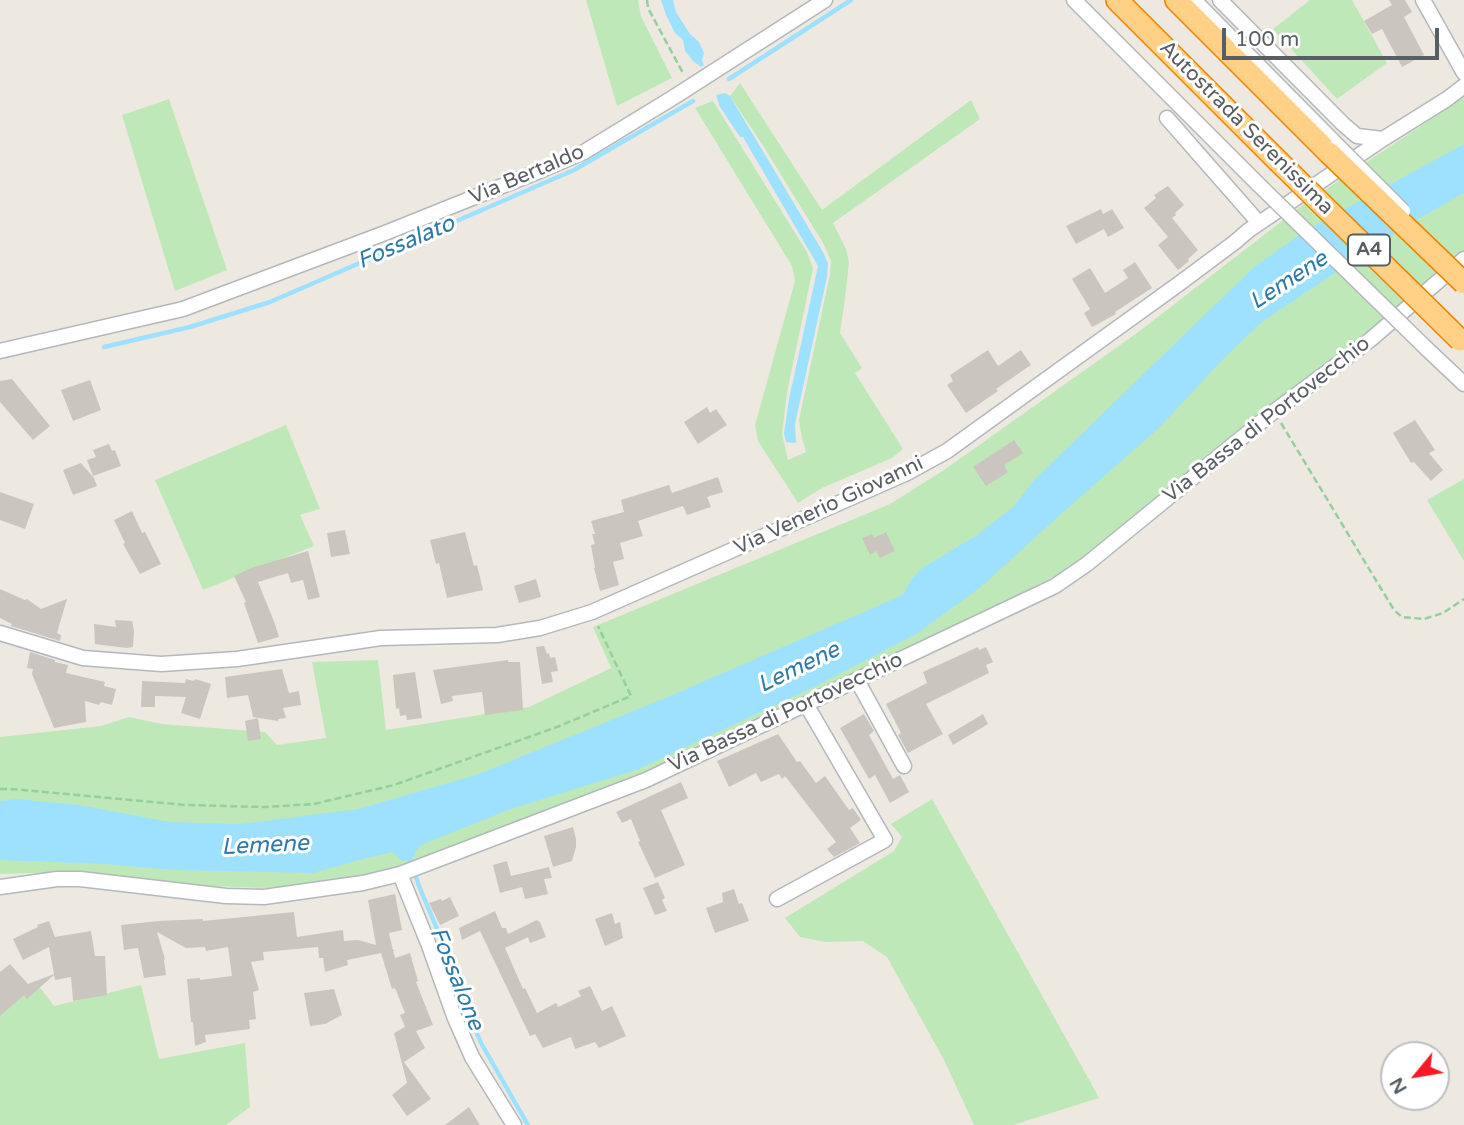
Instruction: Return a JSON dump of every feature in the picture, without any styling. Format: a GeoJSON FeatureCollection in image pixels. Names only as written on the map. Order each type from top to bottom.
{"type":"FeatureCollection","features":[{"type":"Feature","properties":{"kind":"highway","name":"Autostrada Serenissima"},"geometry":{"type":"LineString","coordinates":[[1117,0],[1462,342]]}},
{"type":"Feature","properties":{"kind":"highway","name":"Autostrada Serenissima"},"geometry":{"type":"LineString","coordinates":[[1175,0],[1333,149],[1464,283]]}},
{"type":"Feature","properties":{"kind":"street","name":"Via Bertaldo"},"geometry":{"type":"LineString","coordinates":[[0,351],[183,309],[385,233],[584,152],[825,0]]}},
{"type":"Feature","properties":{"kind":"street"},"geometry":{"type":"LineString","coordinates":[[1074,0],[1259,186],[1464,384]]}},
{"type":"Feature","properties":{"kind":"street"},"geometry":{"type":"LineString","coordinates":[[1194,0],[1333,149],[1464,272]]}},
{"type":"Feature","properties":{"kind":"street"},"geometry":{"type":"LineString","coordinates":[[1220,0],[1357,136],[1383,139]]}},
{"type":"Feature","properties":{"kind":"street"},"geometry":{"type":"LineString","coordinates":[[1423,0],[1464,73]]}},
{"type":"Feature","properties":{"kind":"street","name":"Via Venerio Giovanni"},"geometry":{"type":"LineString","coordinates":[[0,633],[83,658],[161,664],[237,659],[381,638],[497,635],[540,628],[592,612],[907,473],[947,451],[1170,291],[1259,223],[1464,86]]}},
{"type":"Feature","properties":{"kind":"street"},"geometry":{"type":"LineString","coordinates":[[1167,118],[1259,223]]}},
{"type":"Feature","properties":{"kind":"street","name":"Via Bassa di Portovecchio"},"geometry":{"type":"LineString","coordinates":[[0,887],[57,879],[80,879],[226,896],[264,897],[363,883],[404,872],[646,780],[1055,586],[1087,564],[1272,413],[1370,340],[1464,259]]}},
{"type":"Feature","properties":{"kind":"street"},"geometry":{"type":"LineString","coordinates":[[857,680],[904,766]]}},
{"type":"Feature","properties":{"kind":"street"},"geometry":{"type":"LineString","coordinates":[[777,899],[885,840],[806,704]]}},
{"type":"Feature","properties":{"kind":"street"},"geometry":{"type":"LineString","coordinates":[[404,872],[454,1016],[472,1057],[514,1125]]}},
{"type":"Feature","properties":{"kind":"path"},"geometry":{"type":"LineString","coordinates":[[647,0],[648,8],[691,86]]}},
{"type":"Feature","properties":{"kind":"path"},"geometry":{"type":"LineString","coordinates":[[1272,413],[1283,424],[1394,610],[1402,617],[1424,619],[1464,600]]}},
{"type":"Feature","properties":{"kind":"path"},"geometry":{"type":"LineString","coordinates":[[0,789],[185,805],[265,807],[314,804],[394,785],[557,727],[631,696],[592,612]]}},
{"type":"Feature","properties":{"kind":"green space"},"geometry":{"type":"Polygon","coordinates":[[[586,0],[638,0],[641,16],[672,78],[617,106],[586,0]]]}},
{"type":"Feature","properties":{"kind":"green space"},"geometry":{"type":"Polygon","coordinates":[[[1310,0],[1352,0],[1387,63],[1337,99],[1273,29],[1310,0]]]}},
{"type":"Feature","properties":{"kind":"green space"},"geometry":{"type":"Polygon","coordinates":[[[740,83],[822,210],[971,100],[980,119],[833,223],[846,249],[849,262],[840,333],[862,368],[855,373],[903,449],[892,458],[822,488],[798,503],[758,441],[755,425],[795,281],[792,266],[695,108],[713,101],[807,252],[813,268],[787,392],[782,434],[788,460],[806,452],[799,420],[831,261],[823,243],[730,96],[740,83]]]}},
{"type":"Feature","properties":{"kind":"green space"},"geometry":{"type":"Polygon","coordinates":[[[1464,97],[1464,254],[1082,562],[941,634],[622,785],[404,866],[348,881],[268,888],[176,885],[80,872],[0,874],[0,737],[101,726],[129,717],[162,724],[265,732],[277,745],[326,738],[312,662],[378,660],[386,730],[529,707],[611,668],[593,627],[890,504],[944,470],[1137,333],[1304,204],[1464,97]]]}},
{"type":"Feature","properties":{"kind":"green space"},"geometry":{"type":"Polygon","coordinates":[[[169,99],[227,270],[175,291],[122,115],[169,99]]]}},
{"type":"Feature","properties":{"kind":"green space"},"geometry":{"type":"Polygon","coordinates":[[[286,425],[320,509],[300,515],[314,546],[203,590],[155,480],[286,425]]]}},
{"type":"Feature","properties":{"kind":"green space"},"geometry":{"type":"Polygon","coordinates":[[[1464,479],[1464,561],[1427,500],[1464,479]]]}},
{"type":"Feature","properties":{"kind":"green space"},"geometry":{"type":"Polygon","coordinates":[[[932,799],[1099,1098],[1013,1125],[974,1125],[944,1060],[887,957],[863,941],[825,942],[800,937],[785,918],[894,851],[902,837],[891,824],[932,799]]]}},
{"type":"Feature","properties":{"kind":"green space"},"geometry":{"type":"Polygon","coordinates":[[[35,981],[54,1006],[141,985],[159,1059],[245,1043],[250,1107],[226,1125],[0,1125],[0,1015],[35,981]]]}},
{"type":"Feature","properties":{"kind":"water"},"geometry":{"type":"Polygon","coordinates":[[[661,0],[673,0],[676,12],[690,34],[699,42],[704,53],[704,65],[701,67],[685,51],[683,40],[675,33],[661,0]]]}},
{"type":"Feature","properties":{"kind":"water"},"geometry":{"type":"Polygon","coordinates":[[[725,93],[730,96],[828,263],[795,424],[796,443],[786,442],[784,433],[818,266],[743,137],[740,137],[720,107],[716,95],[725,93]]]}},
{"type":"Feature","properties":{"kind":"water","name":"Lemene"},"geometry":{"type":"Polygon","coordinates":[[[1464,144],[1464,193],[1401,229],[1262,322],[1225,357],[1160,427],[982,586],[918,633],[814,687],[639,769],[508,810],[421,845],[411,860],[402,861],[393,852],[313,873],[175,870],[0,860],[0,801],[17,799],[80,805],[170,822],[241,824],[358,809],[476,775],[663,699],[903,595],[922,568],[977,535],[1013,507],[1035,479],[1253,268],[1303,232],[1464,144]]]}},
{"type":"Feature","properties":{"kind":"building"},"geometry":{"type":"Polygon","coordinates":[[[1389,0],[1405,0],[1412,12],[1404,17],[1424,55],[1402,67],[1382,29],[1372,34],[1364,21],[1392,5],[1389,0]]]}},
{"type":"Feature","properties":{"kind":"building"},"geometry":{"type":"Polygon","coordinates":[[[1168,186],[1184,205],[1172,218],[1198,250],[1178,270],[1158,245],[1168,237],[1144,208],[1156,198],[1154,195],[1168,186]]]}},
{"type":"Feature","properties":{"kind":"building"},"geometry":{"type":"Polygon","coordinates":[[[1101,209],[1103,214],[1112,209],[1124,228],[1108,237],[1104,229],[1076,244],[1066,226],[1101,209]]]}},
{"type":"Feature","properties":{"kind":"building"},"geometry":{"type":"Polygon","coordinates":[[[1135,262],[1152,288],[1115,312],[1116,314],[1092,327],[1084,313],[1090,309],[1072,279],[1090,268],[1105,293],[1128,278],[1123,270],[1135,262]]]}},
{"type":"Feature","properties":{"kind":"building"},"geometry":{"type":"Polygon","coordinates":[[[988,350],[998,366],[1021,350],[1031,365],[966,413],[947,385],[953,381],[950,375],[988,350]]]}},
{"type":"Feature","properties":{"kind":"building"},"geometry":{"type":"Polygon","coordinates":[[[12,379],[50,426],[33,440],[0,402],[0,381],[12,379]]]}},
{"type":"Feature","properties":{"kind":"building"},"geometry":{"type":"Polygon","coordinates":[[[90,380],[101,410],[73,421],[61,390],[90,380]]]}},
{"type":"Feature","properties":{"kind":"building"},"geometry":{"type":"Polygon","coordinates":[[[707,407],[710,413],[716,409],[727,425],[698,444],[684,422],[707,407]]]}},
{"type":"Feature","properties":{"kind":"building"},"geometry":{"type":"Polygon","coordinates":[[[1415,420],[1435,450],[1429,453],[1443,470],[1431,481],[1414,462],[1411,463],[1393,433],[1415,420]]]}},
{"type":"Feature","properties":{"kind":"building"},"geometry":{"type":"Polygon","coordinates":[[[1014,440],[1023,453],[1004,465],[1008,472],[986,486],[973,467],[1014,440]]]}},
{"type":"Feature","properties":{"kind":"building"},"geometry":{"type":"Polygon","coordinates":[[[109,444],[112,451],[115,450],[121,466],[93,476],[87,460],[96,457],[93,450],[109,444]]]}},
{"type":"Feature","properties":{"kind":"building"},"geometry":{"type":"Polygon","coordinates":[[[81,463],[94,478],[97,486],[73,495],[63,470],[81,463]]]}},
{"type":"Feature","properties":{"kind":"building"},"geometry":{"type":"Polygon","coordinates":[[[718,477],[723,492],[707,497],[711,507],[687,515],[683,506],[638,521],[643,536],[620,543],[624,559],[613,562],[619,585],[600,591],[591,545],[595,544],[592,534],[595,534],[591,521],[624,512],[621,500],[669,485],[672,493],[718,477]]]}},
{"type":"Feature","properties":{"kind":"building"},"geometry":{"type":"Polygon","coordinates":[[[0,492],[34,504],[25,529],[0,520],[0,492]]]}},
{"type":"Feature","properties":{"kind":"building"},"geometry":{"type":"Polygon","coordinates":[[[132,511],[161,564],[140,574],[123,544],[125,543],[114,520],[132,511]]]}},
{"type":"Feature","properties":{"kind":"building"},"geometry":{"type":"Polygon","coordinates":[[[345,530],[350,554],[331,557],[327,533],[345,530]]]}},
{"type":"Feature","properties":{"kind":"building"},"geometry":{"type":"Polygon","coordinates":[[[465,532],[483,590],[447,598],[439,563],[436,564],[430,540],[465,532]]]}},
{"type":"Feature","properties":{"kind":"building"},"geometry":{"type":"Polygon","coordinates":[[[886,532],[895,551],[880,558],[876,551],[870,555],[862,538],[872,534],[874,538],[886,532]]]}},
{"type":"Feature","properties":{"kind":"building"},"geometry":{"type":"Polygon","coordinates":[[[308,551],[320,597],[308,600],[303,580],[291,583],[288,573],[258,582],[279,637],[258,643],[244,603],[246,602],[234,576],[251,568],[308,551]]]}},
{"type":"Feature","properties":{"kind":"building"},"geometry":{"type":"Polygon","coordinates":[[[536,579],[541,597],[519,603],[514,586],[536,579]]]}},
{"type":"Feature","properties":{"kind":"building"},"geometry":{"type":"Polygon","coordinates":[[[0,589],[27,599],[41,609],[67,599],[57,633],[61,635],[60,641],[11,626],[12,624],[0,618],[0,589]]]}},
{"type":"Feature","properties":{"kind":"building"},"geometry":{"type":"Polygon","coordinates":[[[115,620],[132,621],[133,647],[95,644],[94,624],[116,627],[115,620]]]}},
{"type":"Feature","properties":{"kind":"building"},"geometry":{"type":"Polygon","coordinates":[[[544,646],[550,658],[555,657],[558,671],[551,672],[553,682],[542,684],[536,647],[544,646]]]}},
{"type":"Feature","properties":{"kind":"building"},"geometry":{"type":"Polygon","coordinates":[[[978,647],[979,650],[986,647],[993,662],[986,665],[989,673],[926,704],[943,734],[908,753],[886,704],[927,683],[923,672],[978,647]]]}},
{"type":"Feature","properties":{"kind":"building"},"geometry":{"type":"Polygon","coordinates":[[[30,652],[68,665],[66,673],[105,682],[104,686],[116,689],[112,705],[85,701],[86,722],[54,728],[32,674],[33,669],[27,668],[30,652]]]}},
{"type":"Feature","properties":{"kind":"building"},"geometry":{"type":"Polygon","coordinates":[[[508,660],[520,662],[523,710],[485,715],[482,692],[452,696],[453,701],[441,704],[433,670],[508,660]]]}},
{"type":"Feature","properties":{"kind":"building"},"geometry":{"type":"Polygon","coordinates":[[[282,669],[289,693],[299,691],[301,705],[283,708],[286,718],[278,721],[253,717],[248,695],[227,698],[225,677],[282,669]]]}},
{"type":"Feature","properties":{"kind":"building"},"geometry":{"type":"Polygon","coordinates":[[[415,672],[422,718],[407,720],[406,715],[400,716],[399,708],[396,709],[393,675],[415,672]]]}},
{"type":"Feature","properties":{"kind":"building"},"geometry":{"type":"Polygon","coordinates":[[[186,679],[211,684],[200,719],[181,713],[186,697],[155,696],[155,707],[141,707],[142,681],[185,683],[186,679]]]}},
{"type":"Feature","properties":{"kind":"building"},"geometry":{"type":"Polygon","coordinates":[[[864,714],[874,731],[869,735],[893,779],[900,775],[909,792],[890,803],[875,775],[869,779],[840,728],[864,714]]]}},
{"type":"Feature","properties":{"kind":"building"},"geometry":{"type":"Polygon","coordinates":[[[983,714],[988,724],[953,745],[948,735],[983,714]]]}},
{"type":"Feature","properties":{"kind":"building"},"geometry":{"type":"Polygon","coordinates":[[[258,718],[261,739],[248,741],[245,721],[258,718]]]}},
{"type":"Feature","properties":{"kind":"building"},"geometry":{"type":"Polygon","coordinates":[[[778,734],[797,762],[800,761],[816,783],[825,776],[849,810],[853,808],[861,820],[850,828],[860,843],[834,857],[827,849],[836,842],[785,776],[782,779],[779,774],[761,782],[756,773],[729,787],[717,761],[778,734]]]}},
{"type":"Feature","properties":{"kind":"building"},"geometry":{"type":"Polygon","coordinates":[[[681,782],[688,798],[661,810],[685,865],[655,878],[638,842],[640,841],[631,819],[622,823],[616,812],[681,782]]]}},
{"type":"Feature","properties":{"kind":"building"},"geometry":{"type":"Polygon","coordinates":[[[573,827],[576,847],[572,861],[553,867],[544,836],[573,827]]]}},
{"type":"Feature","properties":{"kind":"building"},"geometry":{"type":"Polygon","coordinates":[[[507,861],[511,876],[549,867],[552,878],[544,879],[548,894],[525,899],[522,887],[500,893],[493,865],[507,861]]]}},
{"type":"Feature","properties":{"kind":"building"},"geometry":{"type":"Polygon","coordinates":[[[658,882],[667,911],[655,915],[643,888],[658,882]]]}},
{"type":"Feature","properties":{"kind":"building"},"geometry":{"type":"Polygon","coordinates":[[[734,889],[749,921],[715,933],[706,908],[723,902],[722,893],[734,889]]]}},
{"type":"Feature","properties":{"kind":"building"},"geometry":{"type":"Polygon","coordinates":[[[395,894],[402,930],[389,933],[395,958],[410,953],[418,981],[416,982],[433,1025],[416,1031],[425,1048],[404,1062],[431,1099],[407,1116],[392,1095],[407,1083],[394,1033],[405,1027],[400,1015],[405,1013],[395,988],[392,989],[381,953],[347,960],[348,965],[325,972],[318,947],[263,952],[264,960],[251,962],[259,990],[253,992],[256,1019],[249,1020],[250,1029],[205,1035],[206,1042],[195,1046],[187,979],[232,976],[228,947],[206,951],[205,947],[186,948],[157,932],[165,959],[166,975],[144,978],[138,948],[124,950],[121,925],[158,921],[203,921],[294,912],[297,937],[343,930],[344,941],[358,940],[376,945],[368,900],[395,894]]]}},
{"type":"Feature","properties":{"kind":"building"},"geometry":{"type":"Polygon","coordinates":[[[450,897],[459,916],[440,925],[429,903],[450,897]]]}},
{"type":"Feature","properties":{"kind":"building"},"geometry":{"type":"Polygon","coordinates":[[[495,911],[502,928],[506,928],[508,934],[537,920],[540,922],[546,937],[530,943],[528,937],[505,948],[537,1013],[556,1003],[558,1007],[581,996],[578,991],[590,986],[602,1011],[612,1006],[626,1036],[599,1048],[595,1042],[575,1049],[571,1037],[543,1048],[535,1034],[530,1036],[480,931],[462,940],[459,928],[495,911]]]}},
{"type":"Feature","properties":{"kind":"building"},"geometry":{"type":"Polygon","coordinates":[[[612,913],[615,924],[620,922],[623,938],[605,946],[595,919],[612,913]]]}},
{"type":"Feature","properties":{"kind":"building"},"geometry":{"type":"Polygon","coordinates":[[[49,921],[55,937],[91,931],[95,956],[105,956],[107,995],[73,1001],[71,977],[55,980],[54,975],[27,999],[24,995],[0,1016],[0,972],[10,964],[28,984],[54,974],[49,947],[23,960],[13,939],[49,921]]]}},
{"type":"Feature","properties":{"kind":"building"},"geometry":{"type":"Polygon","coordinates":[[[334,989],[342,1015],[325,1024],[310,1026],[304,993],[334,989]]]}},
{"type":"Feature","properties":{"kind":"building"},"geometry":{"type":"Polygon","coordinates":[[[469,1107],[480,1125],[445,1125],[469,1107]]]}},
{"type":"Feature","properties":{"kind":"waterway","name":"Fossalato"},"geometry":{"type":"LineString","coordinates":[[729,79],[851,0]]}},
{"type":"Feature","properties":{"kind":"waterway","name":"Fossalato"},"geometry":{"type":"LineString","coordinates":[[104,347],[190,327],[270,302],[574,170],[693,101]]}},
{"type":"Feature","properties":{"kind":"waterway","name":"Fossalone"},"geometry":{"type":"LineString","coordinates":[[408,855],[481,1043],[528,1125]]}}]}
